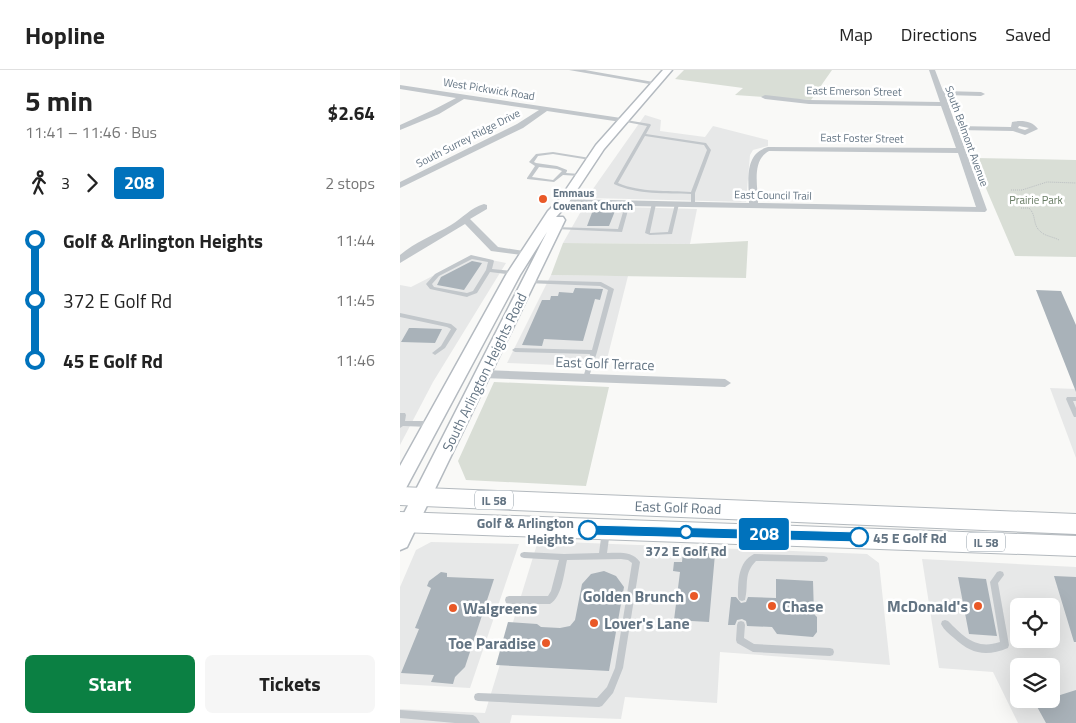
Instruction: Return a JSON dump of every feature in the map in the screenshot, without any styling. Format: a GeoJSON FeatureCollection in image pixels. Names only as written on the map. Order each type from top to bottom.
{"type":"FeatureCollection","features":[{"type":"Feature","properties":{"kind":"main road","name":"South Arlington Heights Road"},"geometry":{"type":"LineString","coordinates":[[403,528],[422,497],[483,374],[521,277],[526,254],[554,211],[563,202],[590,159],[621,120],[668,70]]}},
{"type":"Feature","properties":{"kind":"main road","name":"South Arlington Heights Road"},"geometry":{"type":"LineString","coordinates":[[400,483],[432,424],[521,277],[555,228],[563,213],[563,202]]}},
{"type":"Feature","properties":{"kind":"main road","name":"East Golf Road"},"geometry":{"type":"LineString","coordinates":[[400,496],[1076,524]]}},
{"type":"Feature","properties":{"kind":"main road","name":"East Golf Road"},"geometry":{"type":"LineString","coordinates":[[403,528],[606,530],[896,538],[1076,546]]}},
{"type":"Feature","properties":{"kind":"street"},"geometry":{"type":"LineString","coordinates":[[572,70],[655,82]]}},
{"type":"Feature","properties":{"kind":"street"},"geometry":{"type":"LineString","coordinates":[[607,75],[614,70]]}},
{"type":"Feature","properties":{"kind":"street","name":"South Belmont Avenue"},"geometry":{"type":"LineString","coordinates":[[932,70],[982,210]]}},
{"type":"Feature","properties":{"kind":"street","name":"West Pickwick Road"},"geometry":{"type":"LineString","coordinates":[[400,87],[621,120]]}},
{"type":"Feature","properties":{"kind":"street"},"geometry":{"type":"LineString","coordinates":[[939,93],[981,94]]}},
{"type":"Feature","properties":{"kind":"street"},"geometry":{"type":"LineString","coordinates":[[400,128],[436,112],[462,97]]}},
{"type":"Feature","properties":{"kind":"street","name":"East Emerson Street"},"geometry":{"type":"LineString","coordinates":[[765,97],[809,102],[943,104]]}},
{"type":"Feature","properties":{"kind":"street","name":"South Surrey Ridge Drive"},"geometry":{"type":"LineString","coordinates":[[400,185],[520,126],[545,109]]}},
{"type":"Feature","properties":{"kind":"street"},"geometry":{"type":"LineString","coordinates":[[953,128],[1014,129]]}},
{"type":"Feature","properties":{"kind":"street","name":"East Foster Street"},"geometry":{"type":"LineString","coordinates":[[754,206],[754,161],[762,151],[788,148],[961,151]]}},
{"type":"Feature","properties":{"kind":"street","name":"East Council Trail"},"geometry":{"type":"LineString","coordinates":[[563,202],[982,210]]}},
{"type":"Feature","properties":{"kind":"street"},"geometry":{"type":"LineString","coordinates":[[400,260],[409,251],[464,220],[478,209],[484,208]]}},
{"type":"Feature","properties":{"kind":"street"},"geometry":{"type":"LineString","coordinates":[[464,220],[471,223],[495,248],[526,254]]}},
{"type":"Feature","properties":{"kind":"street","name":"East Golf Terrace"},"geometry":{"type":"LineString","coordinates":[[483,374],[725,383]]}},
{"type":"Feature","properties":{"kind":"lane"},"geometry":{"type":"LineString","coordinates":[[621,120],[649,126],[616,183],[621,186],[642,189],[693,193]]}},
{"type":"Feature","properties":{"kind":"lane"},"geometry":{"type":"LineString","coordinates":[[644,135],[705,144],[709,150],[693,193],[693,205]]}},
{"type":"Feature","properties":{"kind":"lane"},"geometry":{"type":"LineString","coordinates":[[564,174],[566,172],[563,169],[531,162],[536,155],[543,153],[590,159]]}},
{"type":"Feature","properties":{"kind":"lane"},"geometry":{"type":"LineString","coordinates":[[538,165],[529,178],[554,181],[564,174],[580,175]]}},
{"type":"Feature","properties":{"kind":"lane"},"geometry":{"type":"LineString","coordinates":[[555,228],[620,231],[628,203]]}},
{"type":"Feature","properties":{"kind":"lane"},"geometry":{"type":"LineString","coordinates":[[654,204],[647,233],[650,234],[670,233],[677,204]]}},
{"type":"Feature","properties":{"kind":"lane"},"geometry":{"type":"LineString","coordinates":[[471,258],[491,261],[489,270],[475,292],[467,295],[432,288],[429,284],[437,275],[471,258]]}},
{"type":"Feature","properties":{"kind":"lane"},"geometry":{"type":"LineString","coordinates":[[489,270],[521,277],[608,286],[611,290],[586,378]]}},
{"type":"Feature","properties":{"kind":"lane"},"geometry":{"type":"LineString","coordinates":[[400,315],[449,325],[454,329],[443,347],[435,353]]}},
{"type":"Feature","properties":{"kind":"lane"},"geometry":{"type":"LineString","coordinates":[[515,350],[594,352]]}},
{"type":"Feature","properties":{"kind":"lane"},"geometry":{"type":"LineString","coordinates":[[1076,399],[1069,399],[1076,415]]}},
{"type":"Feature","properties":{"kind":"lane"},"geometry":{"type":"LineString","coordinates":[[400,414],[403,415],[401,424],[432,424]]}},
{"type":"Feature","properties":{"kind":"lane"},"geometry":{"type":"LineString","coordinates":[[603,555],[606,530]]}},
{"type":"Feature","properties":{"kind":"lane"},"geometry":{"type":"LineString","coordinates":[[478,697],[599,703],[610,690],[619,668],[636,562],[630,557],[603,555],[564,557],[524,555]]}},
{"type":"Feature","properties":{"kind":"lane"},"geometry":{"type":"LineString","coordinates":[[509,600],[550,600],[555,593],[564,557]]}},
{"type":"Feature","properties":{"kind":"lane"},"geometry":{"type":"LineString","coordinates":[[742,597],[743,572],[746,564],[754,557],[824,558]]}},
{"type":"Feature","properties":{"kind":"lane"},"geometry":{"type":"LineString","coordinates":[[944,624],[965,644],[980,649],[994,650],[1005,646],[994,582],[1000,575]]}},
{"type":"Feature","properties":{"kind":"lane"},"geometry":{"type":"LineString","coordinates":[[741,625],[740,640],[753,648],[830,652]]}},
{"type":"Feature","properties":{"kind":"lane"},"geometry":{"type":"LineString","coordinates":[[400,714],[474,720],[475,723]]}},
{"type":"Feature","properties":{"kind":"path"},"geometry":{"type":"LineString","coordinates":[[1011,190],[1022,190],[1047,182],[1076,183]]}},
{"type":"Feature","properties":{"kind":"path"},"geometry":{"type":"LineString","coordinates":[[1021,208],[1029,208],[1035,214],[1034,224],[1040,232],[1059,240]]}},
{"type":"Feature","properties":{"kind":"shaded area"},"geometry":{"type":"Polygon","coordinates":[[[645,115],[661,120],[660,131],[705,137],[713,126],[768,140],[768,146],[753,150],[750,155],[746,202],[591,198],[588,196],[645,115]]]}},
{"type":"Feature","properties":{"kind":"shaded area"},"geometry":{"type":"Polygon","coordinates":[[[584,206],[697,209],[690,244],[563,243],[584,206]]]}},
{"type":"Feature","properties":{"kind":"shaded area"},"geometry":{"type":"Polygon","coordinates":[[[472,256],[506,263],[433,382],[400,445],[400,285],[411,287],[472,256]]]}},
{"type":"Feature","properties":{"kind":"shaded area"},"geometry":{"type":"Polygon","coordinates":[[[551,275],[628,276],[605,367],[507,363],[551,275]]]}},
{"type":"Feature","properties":{"kind":"shaded area"},"geometry":{"type":"Polygon","coordinates":[[[1050,388],[1076,389],[1076,458],[1050,388]]]}},
{"type":"Feature","properties":{"kind":"shaded area"},"geometry":{"type":"Polygon","coordinates":[[[538,541],[867,554],[879,563],[890,665],[720,652],[717,703],[625,697],[621,719],[512,715],[510,723],[400,723],[400,709],[485,713],[538,541]]]}},
{"type":"Feature","properties":{"kind":"shaded area"},"geometry":{"type":"Polygon","coordinates":[[[431,542],[519,544],[470,688],[400,684],[400,587],[416,550],[431,542]]]}},
{"type":"Feature","properties":{"kind":"shaded area"},"geometry":{"type":"Polygon","coordinates":[[[922,559],[1076,567],[1076,723],[1018,723],[1011,708],[1060,708],[1060,658],[1010,658],[1010,707],[993,672],[939,668],[922,559]]]}},
{"type":"Feature","properties":{"kind":"green space"},"geometry":{"type":"Polygon","coordinates":[[[684,70],[832,70],[811,100],[735,95],[743,88],[675,79],[684,70]]]}},
{"type":"Feature","properties":{"kind":"green space","name":"Prairie Park"},"geometry":{"type":"Polygon","coordinates":[[[973,158],[1076,160],[1076,257],[1015,256],[973,158]]]}},
{"type":"Feature","properties":{"kind":"green space"},"geometry":{"type":"Polygon","coordinates":[[[748,241],[746,278],[551,275],[563,243],[690,244],[748,241]]]}},
{"type":"Feature","properties":{"kind":"green space"},"geometry":{"type":"Polygon","coordinates":[[[494,382],[609,387],[586,486],[466,480],[458,461],[494,382]]]}},
{"type":"Feature","properties":{"kind":"building"},"geometry":{"type":"Polygon","coordinates":[[[593,210],[615,211],[609,226],[587,226],[593,210]]]}},
{"type":"Feature","properties":{"kind":"building"},"geometry":{"type":"Polygon","coordinates":[[[472,261],[482,263],[464,290],[437,285],[441,277],[472,261]]]}},
{"type":"Feature","properties":{"kind":"building"},"geometry":{"type":"Polygon","coordinates":[[[575,288],[603,289],[600,300],[595,299],[583,341],[544,339],[542,346],[522,345],[542,300],[550,300],[551,296],[558,296],[559,292],[573,293],[575,288]]]}},
{"type":"Feature","properties":{"kind":"building"},"geometry":{"type":"Polygon","coordinates":[[[1036,290],[1061,291],[1076,325],[1076,392],[1036,290]]]}},
{"type":"Feature","properties":{"kind":"building"},"geometry":{"type":"Polygon","coordinates":[[[409,328],[442,329],[435,343],[401,342],[409,328]]]}},
{"type":"Feature","properties":{"kind":"building","name":"Golden Brunch"},"geometry":{"type":"Polygon","coordinates":[[[683,552],[715,554],[709,622],[674,620],[680,572],[673,571],[674,562],[682,562],[683,552]]]}},
{"type":"Feature","properties":{"kind":"building"},"geometry":{"type":"Polygon","coordinates":[[[604,571],[616,576],[624,587],[609,671],[496,665],[508,622],[537,624],[541,627],[560,628],[570,626],[575,620],[582,584],[591,574],[604,571]]]}},
{"type":"Feature","properties":{"kind":"building","name":"Walgreens"},"geometry":{"type":"Polygon","coordinates":[[[441,572],[447,573],[447,577],[494,579],[465,667],[455,677],[453,684],[431,682],[434,675],[401,673],[419,629],[415,628],[431,588],[427,586],[429,581],[441,572]]]}},
{"type":"Feature","properties":{"kind":"building"},"geometry":{"type":"Polygon","coordinates":[[[1054,576],[1076,577],[1076,642],[1074,642],[1054,576]]]}},
{"type":"Feature","properties":{"kind":"building","name":"McDonald's"},"geometry":{"type":"Polygon","coordinates":[[[958,577],[986,579],[997,636],[969,634],[958,577]]]}},
{"type":"Feature","properties":{"kind":"building","name":"Chase"},"geometry":{"type":"Polygon","coordinates":[[[776,579],[813,581],[814,614],[817,617],[817,632],[813,637],[777,634],[772,627],[747,626],[746,621],[742,619],[737,620],[735,625],[728,625],[731,597],[736,597],[741,603],[746,602],[748,597],[776,598],[776,579]]]}},
{"type":"Feature","properties":{"kind":"building"},"geometry":{"type":"Polygon","coordinates":[[[1076,690],[1076,723],[1046,723],[1038,708],[1060,708],[1060,695],[1076,690]]]}},
{"type":"Feature","properties":{"kind":"bus line","name":"208"},"geometry":{"type":"LineString","coordinates":[[588,530],[859,537]]}},
{"type":"Feature","properties":{"kind":"place","name":"Emmaus Covenant Church"},"geometry":{"type":"Point","coordinates":[543,199]}},
{"type":"Feature","properties":{"kind":"place","name":"Golf & Arlington Heights"},"geometry":{"type":"Point","coordinates":[588,530]}},
{"type":"Feature","properties":{"kind":"place","name":"372 E Golf Rd"},"geometry":{"type":"Point","coordinates":[686,532]}},
{"type":"Feature","properties":{"kind":"place","name":"45 E Golf Rd"},"geometry":{"type":"Point","coordinates":[859,537]}},
{"type":"Feature","properties":{"kind":"place","name":"Golden Brunch"},"geometry":{"type":"Point","coordinates":[694,596]}},
{"type":"Feature","properties":{"kind":"place","name":"Chase"},"geometry":{"type":"Point","coordinates":[772,606]}},
{"type":"Feature","properties":{"kind":"place","name":"McDonald's"},"geometry":{"type":"Point","coordinates":[978,606]}},
{"type":"Feature","properties":{"kind":"place","name":"Walgreens"},"geometry":{"type":"Point","coordinates":[453,608]}},
{"type":"Feature","properties":{"kind":"place","name":"Lover's Lane"},"geometry":{"type":"Point","coordinates":[594,623]}},
{"type":"Feature","properties":{"kind":"place","name":"Toe Paradise"},"geometry":{"type":"Point","coordinates":[546,643]}}]}
